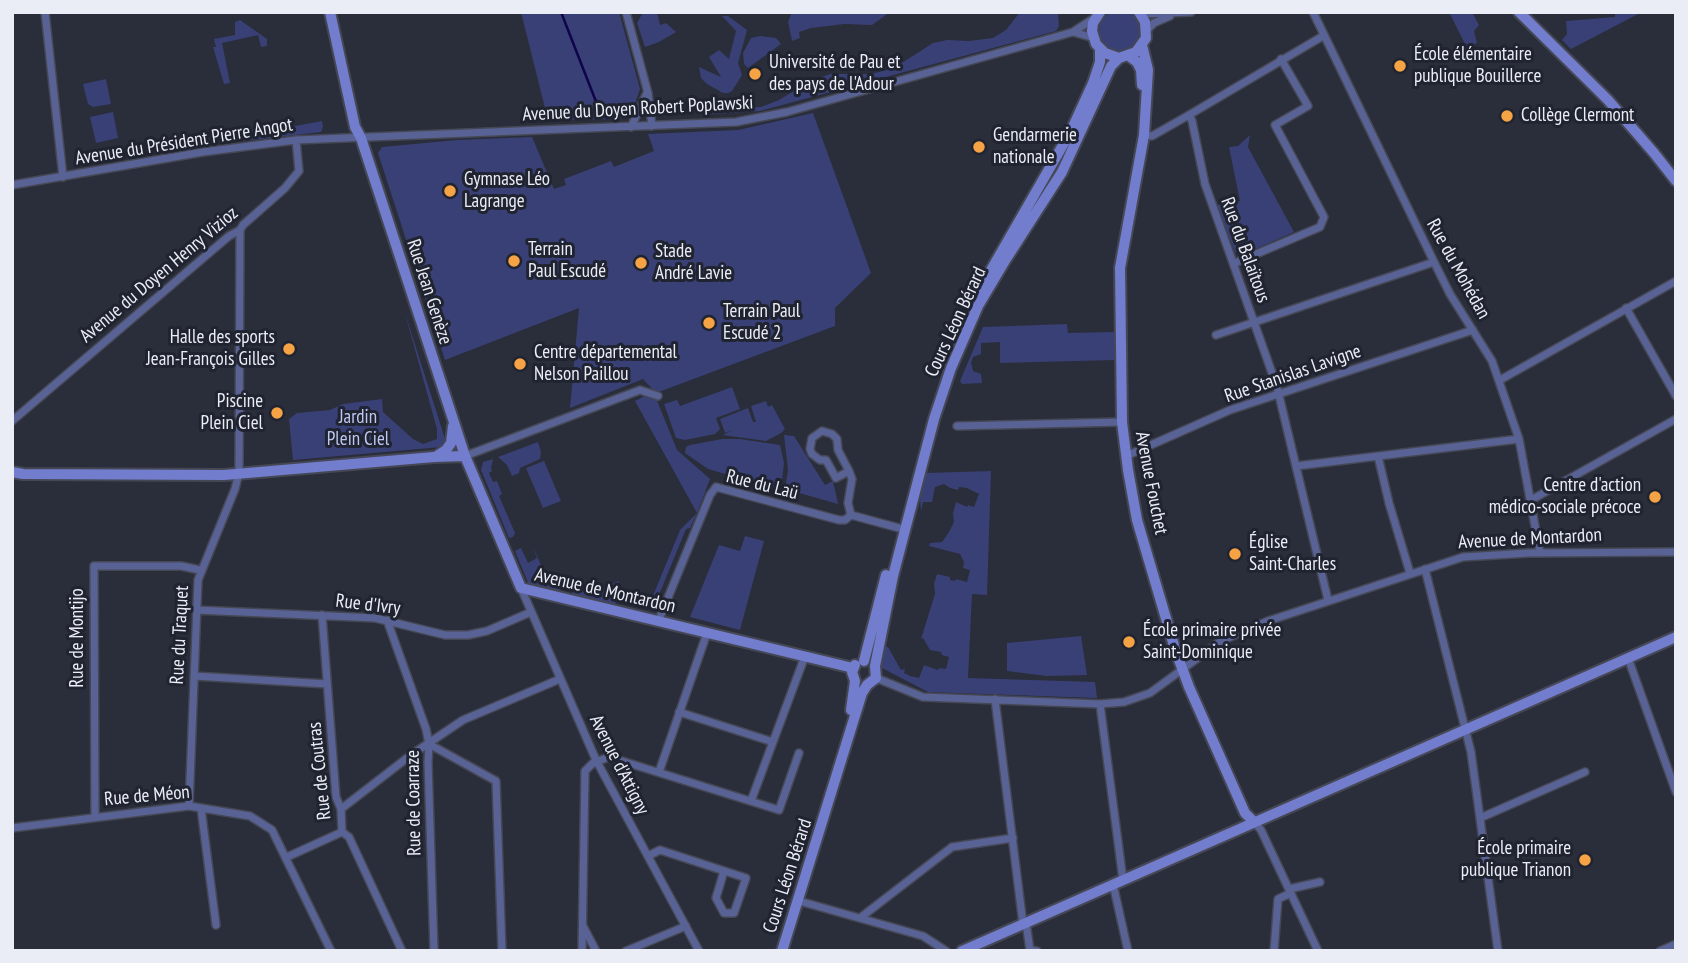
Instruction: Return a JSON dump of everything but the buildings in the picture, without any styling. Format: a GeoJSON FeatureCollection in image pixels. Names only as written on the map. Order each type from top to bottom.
{"type":"FeatureCollection","features":[{"type":"Feature","properties":{"kind":"street"},"geometry":{"type":"LineString","coordinates":[[45,12],[63,177]]}},
{"type":"Feature","properties":{"kind":"street","name":"Rue Jean Genèze"},"geometry":{"type":"LineString","coordinates":[[330,12],[355,127],[361,138],[465,456]]}},
{"type":"Feature","properties":{"kind":"street"},"geometry":{"type":"LineString","coordinates":[[626,12],[648,93],[652,126]]}},
{"type":"Feature","properties":{"kind":"street"},"geometry":{"type":"LineString","coordinates":[[1147,30],[1140,13],[1191,12]]}},
{"type":"Feature","properties":{"kind":"street","name":"Rue du Mohédan"},"geometry":{"type":"LineString","coordinates":[[1313,12],[1434,262],[1489,355],[1500,380],[1519,439],[1540,553]]}},
{"type":"Feature","properties":{"kind":"street"},"geometry":{"type":"LineString","coordinates":[[1521,13],[1608,100],[1676,181]]}},
{"type":"Feature","properties":{"kind":"street"},"geometry":{"type":"LineString","coordinates":[[1098,14],[1092,31],[1100,49],[1112,56],[1124,57]]}},
{"type":"Feature","properties":{"kind":"street","name":"Avenue du Doyen Robert Poplawski"},"geometry":{"type":"LineString","coordinates":[[361,138],[736,122],[772,116],[1073,32],[1098,14]]}},
{"type":"Feature","properties":{"kind":"street"},"geometry":{"type":"LineString","coordinates":[[1142,45],[1147,30],[1154,23],[1174,14]]}},
{"type":"Feature","properties":{"kind":"street"},"geometry":{"type":"LineString","coordinates":[[1073,32],[1094,38]]}},
{"type":"Feature","properties":{"kind":"street"},"geometry":{"type":"LineString","coordinates":[[1144,132],[1152,135],[1323,36]]}},
{"type":"Feature","properties":{"kind":"street","name":"Cours Léon Bérard"},"geometry":{"type":"LineString","coordinates":[[869,663],[934,419],[951,368],[978,306],[1062,172],[1111,66],[1142,45]]}},
{"type":"Feature","properties":{"kind":"street","name":"Avenue Fouchet"},"geometry":{"type":"LineString","coordinates":[[1142,45],[1148,70],[1144,132],[1120,268],[1122,422],[1126,456],[1137,520],[1182,670],[1245,813],[1254,822]]}},
{"type":"Feature","properties":{"kind":"street","name":"Cours Léon Bérard"},"geometry":{"type":"LineString","coordinates":[[869,663],[899,528],[944,367],[974,300],[1071,131],[1093,83],[1100,62],[1100,49]]}},
{"type":"Feature","properties":{"kind":"street","name":"Avenue Fouchet"},"geometry":{"type":"LineString","coordinates":[[1124,57],[1137,62],[1141,70],[1144,132]]}},
{"type":"Feature","properties":{"kind":"street"},"geometry":{"type":"LineString","coordinates":[[1235,263],[1320,227],[1324,217],[1275,125],[1308,106],[1281,59]]}},
{"type":"Feature","properties":{"kind":"street"},"geometry":{"type":"LineString","coordinates":[[631,127],[648,93]]}},
{"type":"Feature","properties":{"kind":"street","name":"Rue du Balaïtous"},"geometry":{"type":"LineString","coordinates":[[1189,115],[1205,184],[1279,394],[1328,600]]}},
{"type":"Feature","properties":{"kind":"street","name":"Avenue du Président Pierre Angot"},"geometry":{"type":"LineString","coordinates":[[12,185],[203,152],[296,140],[361,138]]}},
{"type":"Feature","properties":{"kind":"street","name":"Avenue du Doyen Henry Vizioz"},"geometry":{"type":"LineString","coordinates":[[12,421],[229,236],[240,230],[296,177],[299,171],[296,140]]}},
{"type":"Feature","properties":{"kind":"street","name":"Rue du Traquet"},"geometry":{"type":"LineString","coordinates":[[189,806],[198,580],[239,473],[240,230]]}},
{"type":"Feature","properties":{"kind":"street"},"geometry":{"type":"LineString","coordinates":[[1216,335],[1434,262]]}},
{"type":"Feature","properties":{"kind":"street"},"geometry":{"type":"LineString","coordinates":[[1500,380],[1676,281]]}},
{"type":"Feature","properties":{"kind":"street"},"geometry":{"type":"LineString","coordinates":[[1626,308],[1676,396]]}},
{"type":"Feature","properties":{"kind":"street","name":"Rue Stanislas Lavigne"},"geometry":{"type":"LineString","coordinates":[[1126,456],[1230,410],[1473,330]]}},
{"type":"Feature","properties":{"kind":"street"},"geometry":{"type":"LineString","coordinates":[[16,475],[239,473],[465,456],[640,390],[658,396]]}},
{"type":"Feature","properties":{"kind":"street"},"geometry":{"type":"LineString","coordinates":[[1531,500],[1676,419]]}},
{"type":"Feature","properties":{"kind":"street"},"geometry":{"type":"LineString","coordinates":[[957,426],[1122,422]]}},
{"type":"Feature","properties":{"kind":"street"},"geometry":{"type":"LineString","coordinates":[[436,457],[451,443],[454,424]]}},
{"type":"Feature","properties":{"kind":"street"},"geometry":{"type":"LineString","coordinates":[[849,471],[836,478],[826,460],[820,460],[812,454],[811,438],[822,431],[832,433],[837,439],[838,450],[849,471],[852,479],[848,503],[851,515]]}},
{"type":"Feature","properties":{"kind":"street"},"geometry":{"type":"LineString","coordinates":[[1296,466],[1519,439]]}},
{"type":"Feature","properties":{"kind":"street","name":"Avenue de Montardon"},"geometry":{"type":"LineString","coordinates":[[465,456],[521,588],[853,668]]}},
{"type":"Feature","properties":{"kind":"street"},"geometry":{"type":"LineString","coordinates":[[1378,456],[1410,573]]}},
{"type":"Feature","properties":{"kind":"street","name":"Rue du Laü"},"geometry":{"type":"LineString","coordinates":[[658,622],[710,495],[716,487],[839,520],[845,520],[851,515],[899,528]]}},
{"type":"Feature","properties":{"kind":"street","name":"Avenue de Montardon"},"geometry":{"type":"LineString","coordinates":[[866,682],[923,697],[1100,704],[1124,702],[1150,693],[1221,641],[1328,600],[1463,557],[1540,553],[1676,552]]}},
{"type":"Feature","properties":{"kind":"street","name":"Rue de Montijo"},"geometry":{"type":"LineString","coordinates":[[95,817],[94,566],[181,566],[201,570]]}},
{"type":"Feature","properties":{"kind":"street"},"geometry":{"type":"LineString","coordinates":[[1425,569],[1471,752],[1498,951]]}},
{"type":"Feature","properties":{"kind":"street","name":"Avenue d'Attigny"},"geometry":{"type":"LineString","coordinates":[[521,588],[596,760],[699,951]]}},
{"type":"Feature","properties":{"kind":"street","name":"Rue d'Ivry"},"geometry":{"type":"LineString","coordinates":[[196,610],[387,620],[445,635],[468,635],[487,631],[531,612]]}},
{"type":"Feature","properties":{"kind":"street","name":"Rue de Coutras"},"geometry":{"type":"LineString","coordinates":[[322,615],[336,797],[341,809],[342,832],[349,837],[402,951]]}},
{"type":"Feature","properties":{"kind":"street","name":"Rue de Coarraze"},"geometry":{"type":"LineString","coordinates":[[387,620],[429,744],[435,951]]}},
{"type":"Feature","properties":{"kind":"street"},"geometry":{"type":"LineString","coordinates":[[659,772],[707,633]]}},
{"type":"Feature","properties":{"kind":"street"},"geometry":{"type":"LineString","coordinates":[[962,951],[1676,637]]}},
{"type":"Feature","properties":{"kind":"street"},"geometry":{"type":"LineString","coordinates":[[751,801],[805,656]]}},
{"type":"Feature","properties":{"kind":"street"},"geometry":{"type":"LineString","coordinates":[[1628,658],[1676,792]]}},
{"type":"Feature","properties":{"kind":"street"},"geometry":{"type":"LineString","coordinates":[[857,663],[869,663],[866,682],[853,675],[853,668],[857,663]]}},
{"type":"Feature","properties":{"kind":"street"},"geometry":{"type":"LineString","coordinates":[[194,676],[327,684]]}},
{"type":"Feature","properties":{"kind":"street"},"geometry":{"type":"LineString","coordinates":[[341,809],[411,755],[463,720],[560,679]]}},
{"type":"Feature","properties":{"kind":"street","name":"Cours Léon Bérard"},"geometry":{"type":"LineString","coordinates":[[782,951],[866,682]]}},
{"type":"Feature","properties":{"kind":"street"},"geometry":{"type":"LineString","coordinates":[[995,699],[1024,924],[1030,950],[1037,951]]}},
{"type":"Feature","properties":{"kind":"street"},"geometry":{"type":"LineString","coordinates":[[1100,704],[1118,882],[1128,951]]}},
{"type":"Feature","properties":{"kind":"street"},"geometry":{"type":"LineString","coordinates":[[679,712],[772,742]]}},
{"type":"Feature","properties":{"kind":"street"},"geometry":{"type":"LineString","coordinates":[[429,744],[496,781],[502,951]]}},
{"type":"Feature","properties":{"kind":"street"},"geometry":{"type":"LineString","coordinates":[[581,923],[598,950],[584,951],[581,923],[585,771],[596,760],[609,757],[779,810],[799,753]]}},
{"type":"Feature","properties":{"kind":"street"},"geometry":{"type":"LineString","coordinates":[[1480,818],[1585,772]]}},
{"type":"Feature","properties":{"kind":"street","name":"Rue de Méon"},"geometry":{"type":"LineString","coordinates":[[12,828],[189,806],[250,816],[272,830],[331,951]]}},
{"type":"Feature","properties":{"kind":"street"},"geometry":{"type":"LineString","coordinates":[[201,808],[216,925]]}},
{"type":"Feature","properties":{"kind":"street"},"geometry":{"type":"LineString","coordinates":[[1254,822],[1261,830],[1318,951]]}},
{"type":"Feature","properties":{"kind":"street"},"geometry":{"type":"LineString","coordinates":[[287,857],[342,832]]}},
{"type":"Feature","properties":{"kind":"street"},"geometry":{"type":"LineString","coordinates":[[860,918],[952,846],[1013,838]]}},
{"type":"Feature","properties":{"kind":"street"},"geometry":{"type":"LineString","coordinates":[[648,856],[660,850],[746,878],[734,914],[724,913],[716,898],[724,871]]}},
{"type":"Feature","properties":{"kind":"street"},"geometry":{"type":"LineString","coordinates":[[1274,951],[1278,899],[1290,891],[1320,882]]}},
{"type":"Feature","properties":{"kind":"street"},"geometry":{"type":"LineString","coordinates":[[799,901],[923,936],[946,951]]}},
{"type":"Feature","properties":{"kind":"street"},"geometry":{"type":"LineString","coordinates":[[626,951],[686,926]]}},
{"type":"Feature","properties":{"kind":"street"},"geometry":{"type":"LineString","coordinates":[[1660,951],[1676,944]]}},
{"type":"Feature","properties":{"kind":"green space"},"geometry":{"type":"Polygon","coordinates":[[[1120,10],[1135,16],[1141,31],[1135,46],[1120,52],[1105,46],[1099,31],[1105,16],[1120,10]]]}},
{"type":"Feature","properties":{"kind":"green space"},"geometry":{"type":"Polygon","coordinates":[[[521,12],[619,12],[640,89],[631,115],[619,119],[548,120],[521,12]]]}},
{"type":"Feature","properties":{"kind":"green space"},"geometry":{"type":"Polygon","coordinates":[[[643,12],[657,12],[660,25],[666,23],[676,32],[645,47],[637,23],[643,12]]]}},
{"type":"Feature","properties":{"kind":"green space"},"geometry":{"type":"Polygon","coordinates":[[[792,12],[890,12],[872,25],[844,24],[811,28],[799,32],[800,38],[792,41],[788,22],[792,12]]]}},
{"type":"Feature","properties":{"kind":"green space"},"geometry":{"type":"Polygon","coordinates":[[[1020,12],[1058,12],[1059,26],[1056,31],[760,111],[712,114],[713,103],[728,108],[761,107],[779,100],[812,80],[831,74],[871,74],[894,68],[933,43],[993,38],[1006,30],[1020,12]]]}},
{"type":"Feature","properties":{"kind":"green space"},"geometry":{"type":"Polygon","coordinates":[[[1449,12],[1472,12],[1479,25],[1474,31],[1477,43],[1467,48],[1449,12]]]}},
{"type":"Feature","properties":{"kind":"green space"},"geometry":{"type":"Polygon","coordinates":[[[1615,12],[1642,12],[1571,49],[1562,40],[1567,34],[1566,21],[1615,17],[1615,12]]]}},
{"type":"Feature","properties":{"kind":"green space"},"geometry":{"type":"Polygon","coordinates":[[[722,16],[728,16],[747,30],[738,63],[742,75],[728,93],[707,84],[701,78],[699,67],[721,77],[709,57],[719,50],[729,59],[736,31],[722,16]]]}},
{"type":"Feature","properties":{"kind":"green space"},"geometry":{"type":"Polygon","coordinates":[[[240,20],[267,39],[267,46],[261,47],[258,35],[222,43],[230,83],[224,84],[213,47],[216,47],[214,39],[235,35],[235,22],[240,20]]]}},
{"type":"Feature","properties":{"kind":"green space"},"geometry":{"type":"Polygon","coordinates":[[[751,38],[776,38],[781,44],[748,68],[744,64],[743,53],[751,38]]]}},
{"type":"Feature","properties":{"kind":"green space"},"geometry":{"type":"Polygon","coordinates":[[[106,79],[111,104],[93,107],[88,104],[83,84],[106,79]]]}},
{"type":"Feature","properties":{"kind":"green space"},"geometry":{"type":"Polygon","coordinates":[[[113,112],[118,138],[96,143],[90,117],[113,112]]]}},
{"type":"Feature","properties":{"kind":"green space","name":"Stade André Lavie"},"geometry":{"type":"Polygon","coordinates":[[[813,113],[871,273],[835,308],[835,326],[656,393],[643,379],[570,408],[579,308],[445,360],[378,153],[382,147],[532,137],[554,189],[566,185],[564,179],[611,161],[614,167],[654,151],[648,134],[738,130],[813,113]]]}},
{"type":"Feature","properties":{"kind":"green space"},"geometry":{"type":"Polygon","coordinates":[[[322,121],[321,132],[243,141],[247,132],[255,128],[264,126],[268,131],[322,121]]]}},
{"type":"Feature","properties":{"kind":"green space"},"geometry":{"type":"Polygon","coordinates":[[[1250,135],[1248,147],[1294,232],[1242,255],[1235,252],[1217,205],[1240,201],[1229,147],[1238,146],[1250,135]]]}},
{"type":"Feature","properties":{"kind":"green space","name":"Jardin Plein Ciel"},"geometry":{"type":"Polygon","coordinates":[[[404,310],[446,442],[441,447],[293,460],[289,419],[297,413],[330,410],[343,404],[382,399],[383,412],[413,439],[423,444],[437,439],[437,429],[404,310]]]}},
{"type":"Feature","properties":{"kind":"green space"},"geometry":{"type":"Polygon","coordinates":[[[1067,324],[1068,333],[1114,332],[1115,360],[1000,363],[1000,342],[981,343],[981,354],[973,357],[971,363],[973,371],[981,374],[982,383],[962,384],[960,381],[983,327],[1067,324]]]}},
{"type":"Feature","properties":{"kind":"green space"},"geometry":{"type":"Polygon","coordinates":[[[732,387],[740,409],[716,418],[720,429],[715,434],[685,440],[676,438],[664,404],[677,400],[680,406],[732,387]]]}},
{"type":"Feature","properties":{"kind":"green space"},"geometry":{"type":"Polygon","coordinates":[[[643,395],[656,398],[677,450],[710,479],[697,513],[635,401],[643,395]]]}},
{"type":"Feature","properties":{"kind":"green space"},"geometry":{"type":"Polygon","coordinates":[[[766,401],[768,407],[772,405],[785,429],[781,433],[766,441],[723,435],[733,430],[725,433],[720,419],[748,408],[753,422],[756,422],[751,406],[766,401]]]}},
{"type":"Feature","properties":{"kind":"green space"},"geometry":{"type":"Polygon","coordinates":[[[784,435],[794,436],[825,485],[833,481],[838,504],[785,489],[788,470],[784,435]]]}},
{"type":"Feature","properties":{"kind":"green space"},"geometry":{"type":"Polygon","coordinates":[[[722,439],[780,445],[784,463],[781,490],[708,469],[685,453],[686,447],[690,445],[722,439]]]}},
{"type":"Feature","properties":{"kind":"green space"},"geometry":{"type":"Polygon","coordinates":[[[538,442],[540,459],[520,468],[519,473],[512,476],[507,465],[498,457],[538,442]]]}},
{"type":"Feature","properties":{"kind":"green space"},"geometry":{"type":"Polygon","coordinates":[[[493,459],[492,471],[489,473],[493,482],[497,481],[502,494],[499,496],[515,533],[509,538],[481,470],[483,462],[493,459]]]}},
{"type":"Feature","properties":{"kind":"green space"},"geometry":{"type":"Polygon","coordinates":[[[544,461],[561,501],[543,508],[526,468],[544,461]]]}},
{"type":"Feature","properties":{"kind":"green space"},"geometry":{"type":"Polygon","coordinates":[[[991,471],[987,595],[972,594],[968,678],[1095,682],[1097,698],[928,692],[882,668],[880,663],[885,646],[901,670],[905,669],[904,673],[910,676],[919,678],[924,665],[938,670],[946,669],[949,657],[930,650],[923,638],[921,639],[935,594],[934,584],[937,574],[950,577],[950,580],[967,582],[970,570],[963,568],[964,562],[960,554],[929,546],[930,543],[942,542],[949,532],[954,522],[956,502],[974,507],[979,494],[967,488],[959,487],[958,490],[944,484],[935,487],[932,502],[923,502],[921,511],[920,498],[926,473],[991,471]]]}},
{"type":"Feature","properties":{"kind":"green space"},"geometry":{"type":"Polygon","coordinates":[[[697,513],[690,528],[686,529],[654,607],[649,609],[623,603],[623,599],[650,603],[680,530],[697,513]]]}},
{"type":"Feature","properties":{"kind":"green space"},"geometry":{"type":"Polygon","coordinates":[[[745,536],[764,541],[740,630],[690,617],[719,545],[740,551],[745,536]]]}},
{"type":"Feature","properties":{"kind":"green space"},"geometry":{"type":"Polygon","coordinates":[[[532,545],[546,576],[552,576],[557,587],[561,585],[560,592],[529,585],[515,551],[521,548],[528,563],[537,558],[532,545]]]}},
{"type":"Feature","properties":{"kind":"green space"},"geometry":{"type":"Polygon","coordinates":[[[575,576],[579,586],[596,597],[598,596],[595,591],[619,581],[615,606],[574,596],[567,578],[575,576]]]}},
{"type":"Feature","properties":{"kind":"green space"},"geometry":{"type":"Polygon","coordinates":[[[1081,636],[1087,675],[1047,676],[1007,671],[1007,643],[1081,636]]]}},
{"type":"Feature","properties":{"kind":"waterway"},"geometry":{"type":"LineString","coordinates":[[561,12],[595,99],[607,118]]}},
{"type":"Feature","properties":{"kind":"place","name":"École élémentaire publique Bouillerce"},"geometry":{"type":"Point","coordinates":[1400,66]}},
{"type":"Feature","properties":{"kind":"place","name":"Université de Pau et des pays de l'Adour"},"geometry":{"type":"Point","coordinates":[755,74]}},
{"type":"Feature","properties":{"kind":"place","name":"Collège Clermont"},"geometry":{"type":"Point","coordinates":[1507,116]}},
{"type":"Feature","properties":{"kind":"place","name":"Gendarmerie nationale"},"geometry":{"type":"Point","coordinates":[979,147]}},
{"type":"Feature","properties":{"kind":"place","name":"Gymnase Léo Lagrange"},"geometry":{"type":"Point","coordinates":[450,191]}},
{"type":"Feature","properties":{"kind":"place","name":"Terrain Paul Escudé"},"geometry":{"type":"Point","coordinates":[514,261]}},
{"type":"Feature","properties":{"kind":"place","name":"Stade André Lavie"},"geometry":{"type":"Point","coordinates":[641,263]}},
{"type":"Feature","properties":{"kind":"place","name":"Terrain Paul Escudé 2"},"geometry":{"type":"Point","coordinates":[709,323]}},
{"type":"Feature","properties":{"kind":"place","name":"Halle des sports Jean-François Gilles"},"geometry":{"type":"Point","coordinates":[289,349]}},
{"type":"Feature","properties":{"kind":"place","name":"Centre départemental Nelson Paillou"},"geometry":{"type":"Point","coordinates":[520,364]}},
{"type":"Feature","properties":{"kind":"place","name":"Piscine Plein Ciel"},"geometry":{"type":"Point","coordinates":[277,413]}},
{"type":"Feature","properties":{"kind":"place","name":"Centre d'action médico-sociale précoce"},"geometry":{"type":"Point","coordinates":[1655,497]}},
{"type":"Feature","properties":{"kind":"place","name":"Église Saint-Charles"},"geometry":{"type":"Point","coordinates":[1235,554]}},
{"type":"Feature","properties":{"kind":"place","name":"École primaire privée Saint-Dominique"},"geometry":{"type":"Point","coordinates":[1129,642]}},
{"type":"Feature","properties":{"kind":"place","name":"École primaire publique Trianon"},"geometry":{"type":"Point","coordinates":[1585,860]}}]}
